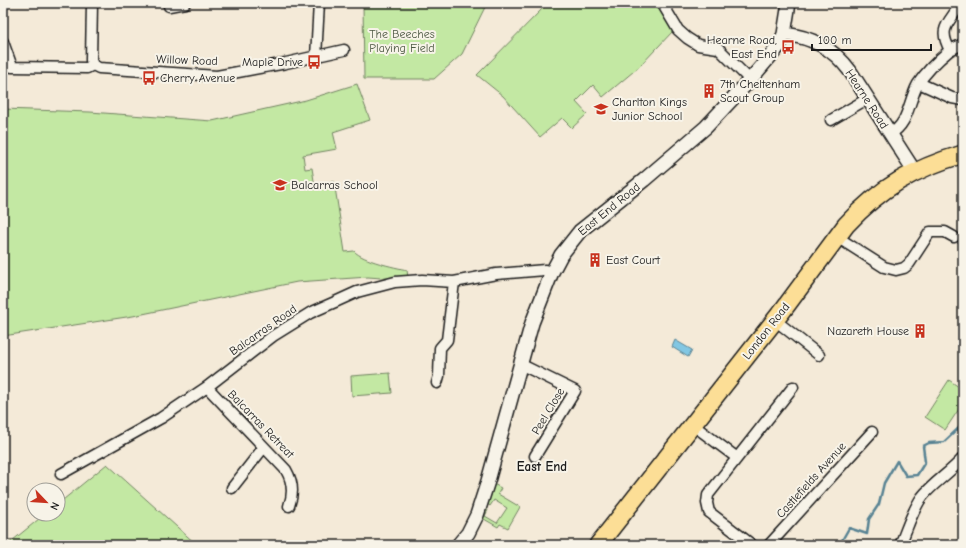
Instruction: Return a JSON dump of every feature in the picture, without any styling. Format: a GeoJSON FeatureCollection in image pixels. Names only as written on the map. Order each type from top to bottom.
{"type":"FeatureCollection","features":[{"type":"Feature","properties":{"kind":"highway","name":"London Road"},"geometry":{"type":"LineString","coordinates":[[598,545],[857,213],[877,195],[894,183],[938,162],[963,154]]}},
{"type":"Feature","properties":{"kind":"street"},"geometry":{"type":"LineString","coordinates":[[92,3],[91,60],[93,65]]}},
{"type":"Feature","properties":{"kind":"street"},"geometry":{"type":"LineString","coordinates":[[169,6],[185,3]]}},
{"type":"Feature","properties":{"kind":"street"},"geometry":{"type":"LineString","coordinates":[[316,57],[319,3]]}},
{"type":"Feature","properties":{"kind":"street"},"geometry":{"type":"LineString","coordinates":[[662,3],[678,30],[683,42],[704,47],[718,48],[750,80]]}},
{"type":"Feature","properties":{"kind":"street","name":"East End Road"},"geometry":{"type":"LineString","coordinates":[[458,545],[468,533],[477,515],[488,481],[532,323],[552,272],[565,250],[580,230],[644,180],[706,127],[750,80],[779,46],[784,34],[789,3]]}},
{"type":"Feature","properties":{"kind":"street"},"geometry":{"type":"LineString","coordinates":[[950,50],[944,38],[944,31],[961,3]]}},
{"type":"Feature","properties":{"kind":"street","name":"Hearne Road"},"geometry":{"type":"LineString","coordinates":[[784,34],[809,38],[832,51],[845,64],[915,172]]}},
{"type":"Feature","properties":{"kind":"street","name":"Willow Road"},"geometry":{"type":"LineString","coordinates":[[3,42],[12,67],[29,66],[87,68],[93,65],[99,68],[217,76],[316,57],[344,50]]}},
{"type":"Feature","properties":{"kind":"street"},"geometry":{"type":"LineString","coordinates":[[890,134],[899,129],[905,120],[914,92],[932,66],[950,50],[963,44]]}},
{"type":"Feature","properties":{"kind":"street"},"geometry":{"type":"LineString","coordinates":[[919,83],[952,98],[963,100]]}},
{"type":"Feature","properties":{"kind":"street"},"geometry":{"type":"LineString","coordinates":[[831,120],[867,99]]}},
{"type":"Feature","properties":{"kind":"street"},"geometry":{"type":"LineString","coordinates":[[837,237],[884,267],[896,270],[904,268],[910,264],[930,232],[945,232],[954,237]]}},
{"type":"Feature","properties":{"kind":"street","name":"Balcarras Road"},"geometry":{"type":"LineString","coordinates":[[61,474],[161,418],[207,387],[273,336],[310,313],[357,292],[395,282],[422,280],[454,282],[496,274],[545,270],[552,272]]}},
{"type":"Feature","properties":{"kind":"street"},"geometry":{"type":"LineString","coordinates":[[437,383],[439,376],[440,348],[447,340],[454,282]]}},
{"type":"Feature","properties":{"kind":"street"},"geometry":{"type":"LineString","coordinates":[[775,320],[819,355]]}},
{"type":"Feature","properties":{"kind":"street","name":"Peel Close"},"geometry":{"type":"LineString","coordinates":[[520,364],[576,391],[535,456]]}},
{"type":"Feature","properties":{"kind":"street"},"geometry":{"type":"LineString","coordinates":[[752,545],[710,512],[707,503],[709,491],[793,386]]}},
{"type":"Feature","properties":{"kind":"street","name":"Balcarras Retreat"},"geometry":{"type":"LineString","coordinates":[[207,387],[289,475],[292,491],[289,506]]}},
{"type":"Feature","properties":{"kind":"street"},"geometry":{"type":"LineString","coordinates":[[693,425],[736,457]]}},
{"type":"Feature","properties":{"kind":"street","name":"Castlefields Avenue"},"geometry":{"type":"LineString","coordinates":[[769,545],[872,432]]}},
{"type":"Feature","properties":{"kind":"street"},"geometry":{"type":"LineString","coordinates":[[232,488],[264,447]]}},
{"type":"Feature","properties":{"kind":"street"},"geometry":{"type":"LineString","coordinates":[[900,545],[914,508],[923,495],[953,470],[963,458]]}},
{"type":"Feature","properties":{"kind":"green space","name":"The Beeches Playing Field"},"geometry":{"type":"Polygon","coordinates":[[[363,3],[487,3],[462,54],[434,79],[364,79],[363,3]]]}},
{"type":"Feature","properties":{"kind":"green space"},"geometry":{"type":"Polygon","coordinates":[[[548,3],[631,3],[637,6],[639,3],[656,3],[673,31],[640,66],[603,97],[593,85],[576,102],[587,114],[572,128],[562,118],[540,137],[503,96],[477,75],[548,3]]]}},
{"type":"Feature","properties":{"kind":"green space","name":"Balcarras School"},"geometry":{"type":"Polygon","coordinates":[[[357,84],[370,120],[333,132],[337,149],[303,155],[305,169],[312,168],[315,187],[328,185],[328,182],[334,181],[345,252],[354,251],[358,255],[371,261],[407,270],[408,278],[395,279],[368,277],[297,282],[133,316],[3,336],[3,109],[90,112],[212,121],[306,100],[357,84]]]}},
{"type":"Feature","properties":{"kind":"green space"},"geometry":{"type":"Polygon","coordinates":[[[390,373],[392,393],[352,396],[351,376],[390,373]]]}},
{"type":"Feature","properties":{"kind":"green space"},"geometry":{"type":"Polygon","coordinates":[[[949,380],[963,390],[963,403],[945,430],[925,417],[949,380]]]}},
{"type":"Feature","properties":{"kind":"green space"},"geometry":{"type":"Polygon","coordinates":[[[107,464],[197,545],[7,545],[35,522],[66,522],[66,497],[107,464]]]}},
{"type":"Feature","properties":{"kind":"green space"},"geometry":{"type":"Polygon","coordinates":[[[488,481],[501,488],[498,494],[520,507],[508,528],[500,524],[498,527],[477,515],[480,505],[488,510],[485,516],[497,523],[507,508],[494,500],[490,506],[482,500],[488,481]]]}},
{"type":"Feature","properties":{"kind":"water"},"geometry":{"type":"Polygon","coordinates":[[[675,340],[692,350],[688,357],[672,347],[675,340]]]}},
{"type":"Feature","properties":{"kind":"waterway"},"geometry":{"type":"LineString","coordinates":[[841,545],[841,542],[849,528],[867,534],[869,519],[879,504],[884,483],[897,461],[906,476],[917,475],[925,462],[923,446],[929,443],[944,442],[961,426],[963,426]]}},
{"type":"Feature","properties":{"kind":"place","name":"Hearne Road, East End"},"geometry":{"type":"Point","coordinates":[788,47]}},
{"type":"Feature","properties":{"kind":"place","name":"Maple Drive"},"geometry":{"type":"Point","coordinates":[314,62]}},
{"type":"Feature","properties":{"kind":"place","name":"Cherry Avenue"},"geometry":{"type":"Point","coordinates":[149,78]}},
{"type":"Feature","properties":{"kind":"place","name":"7th Cheltenham Scout Group"},"geometry":{"type":"Point","coordinates":[709,91]}},
{"type":"Feature","properties":{"kind":"place","name":"Charlton Kings Junior School"},"geometry":{"type":"Point","coordinates":[601,109]}},
{"type":"Feature","properties":{"kind":"place","name":"Balcarras School"},"geometry":{"type":"Point","coordinates":[280,185]}},
{"type":"Feature","properties":{"kind":"place","name":"East Court"},"geometry":{"type":"Point","coordinates":[595,260]}},
{"type":"Feature","properties":{"kind":"place","name":"Nazareth House"},"geometry":{"type":"Point","coordinates":[920,331]}},
{"type":"Feature","properties":{"kind":"district","name":"East End"},"geometry":{"type":"Point","coordinates":[542,466]}}]}
